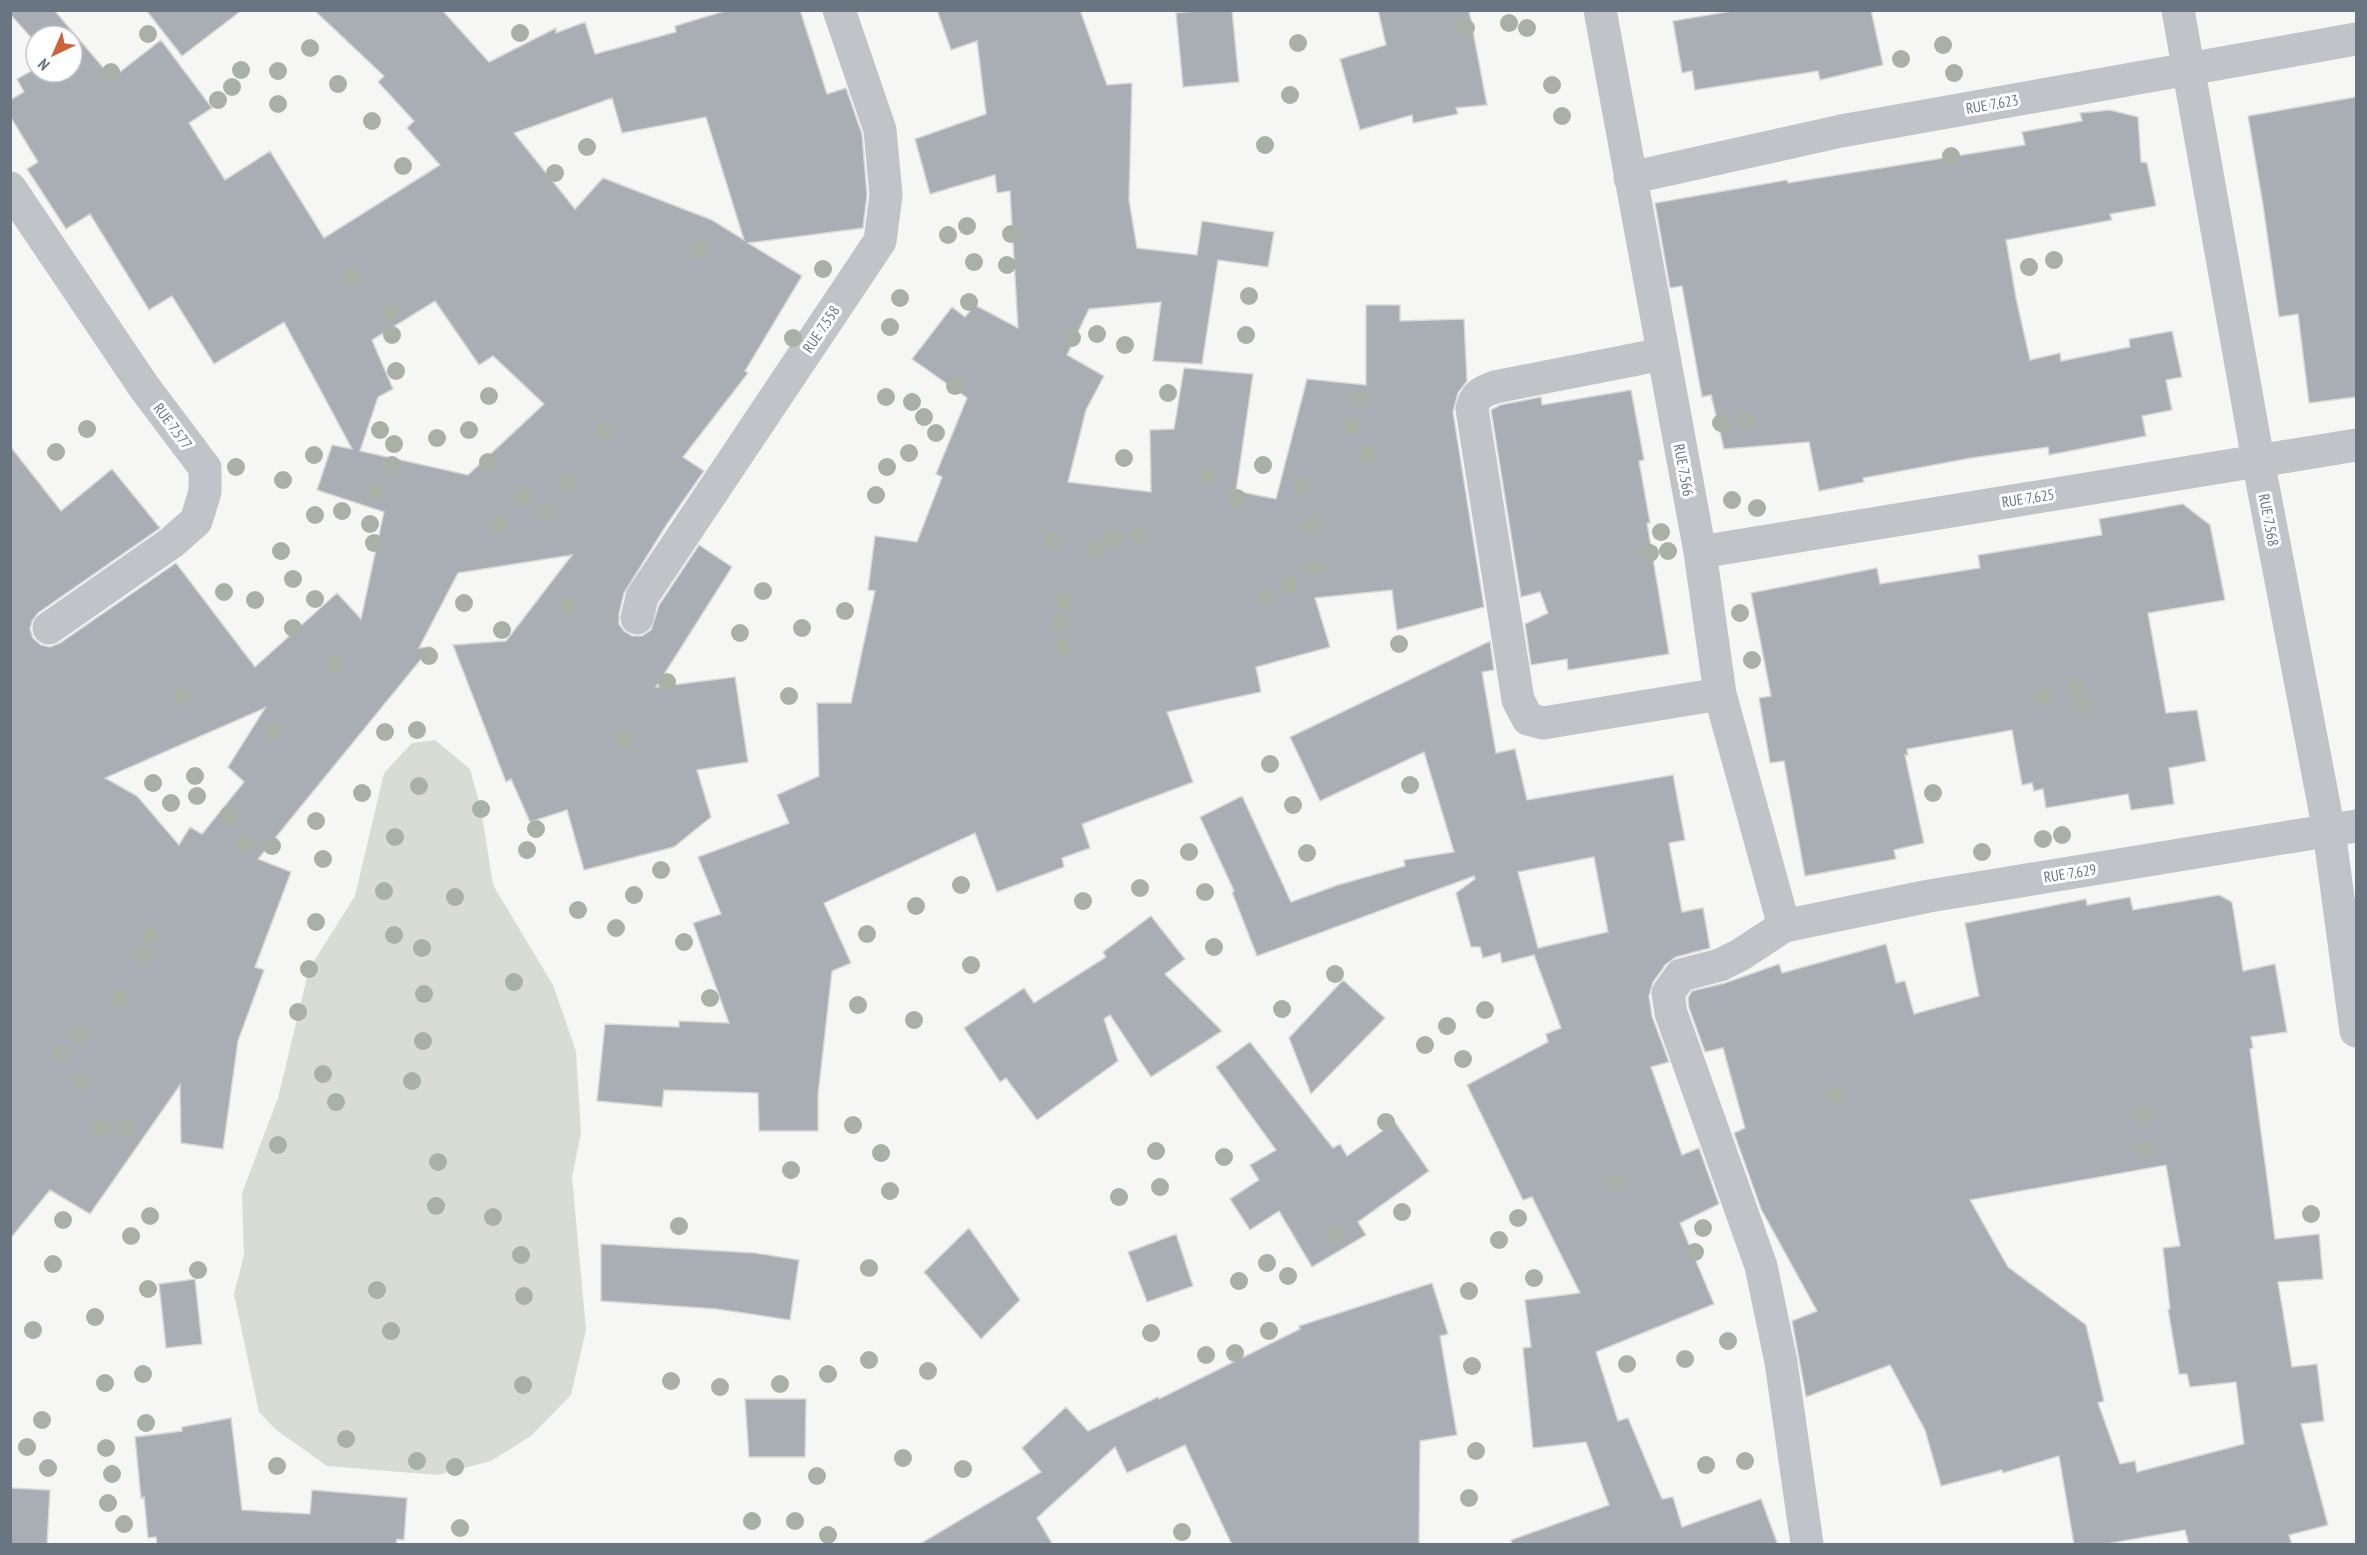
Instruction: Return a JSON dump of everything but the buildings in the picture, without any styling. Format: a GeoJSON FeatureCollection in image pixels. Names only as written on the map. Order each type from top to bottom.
{"type":"FeatureCollection","features":[{"type":"Feature","properties":{"kind":"street","name":"RUE 7.558"},"geometry":{"type":"LineString","coordinates":[[637,618],[642,597],[880,241],[886,195],[880,130],[839,10]]}},
{"type":"Feature","properties":{"kind":"street","name":"RUE 7.566"},"geometry":{"type":"LineString","coordinates":[[1600,10],[1700,552],[1720,693],[1784,926]]}},
{"type":"Feature","properties":{"kind":"street","name":"RUE 7.568"},"geometry":{"type":"LineString","coordinates":[[2178,10],[2258,460],[2343,828],[2356,1031]]}},
{"type":"Feature","properties":{"kind":"street","name":"RUE 7.623"},"geometry":{"type":"LineString","coordinates":[[1630,177],[1841,131],[2356,39]]}},
{"type":"Feature","properties":{"kind":"street","name":"RUE 7.577"},"geometry":{"type":"LineString","coordinates":[[10,188],[144,387],[205,468],[205,492],[196,521],[171,543],[49,628]]}},
{"type":"Feature","properties":{"kind":"street"},"geometry":{"type":"LineString","coordinates":[[1663,354],[1495,387],[1474,398],[1472,409],[1518,700],[1528,719],[1543,723],[1720,693]]}},
{"type":"Feature","properties":{"kind":"street","name":"RUE 7.625"},"geometry":{"type":"LineString","coordinates":[[1700,552],[2258,460],[2356,446]]}},
{"type":"Feature","properties":{"kind":"street","name":"RUE 7.629"},"geometry":{"type":"LineString","coordinates":[[1784,926],[1929,896],[2343,828]]}},
{"type":"Feature","properties":{"kind":"street"},"geometry":{"type":"LineString","coordinates":[[1784,926],[1740,955],[1720,964],[1681,975],[1668,993],[1671,1013],[1761,1266],[1781,1362],[1807,1545]]}},
{"type":"Feature","properties":{"kind":"shaded area"},"geometry":{"type":"Polygon","coordinates":[[[435,740],[470,769],[481,809],[493,885],[553,985],[576,1051],[581,1133],[572,1177],[586,1330],[571,1395],[531,1436],[491,1461],[438,1475],[327,1466],[275,1429],[259,1412],[234,1294],[244,1255],[242,1193],[278,1098],[309,969],[355,896],[384,773],[412,743],[435,740]]]}}]}
